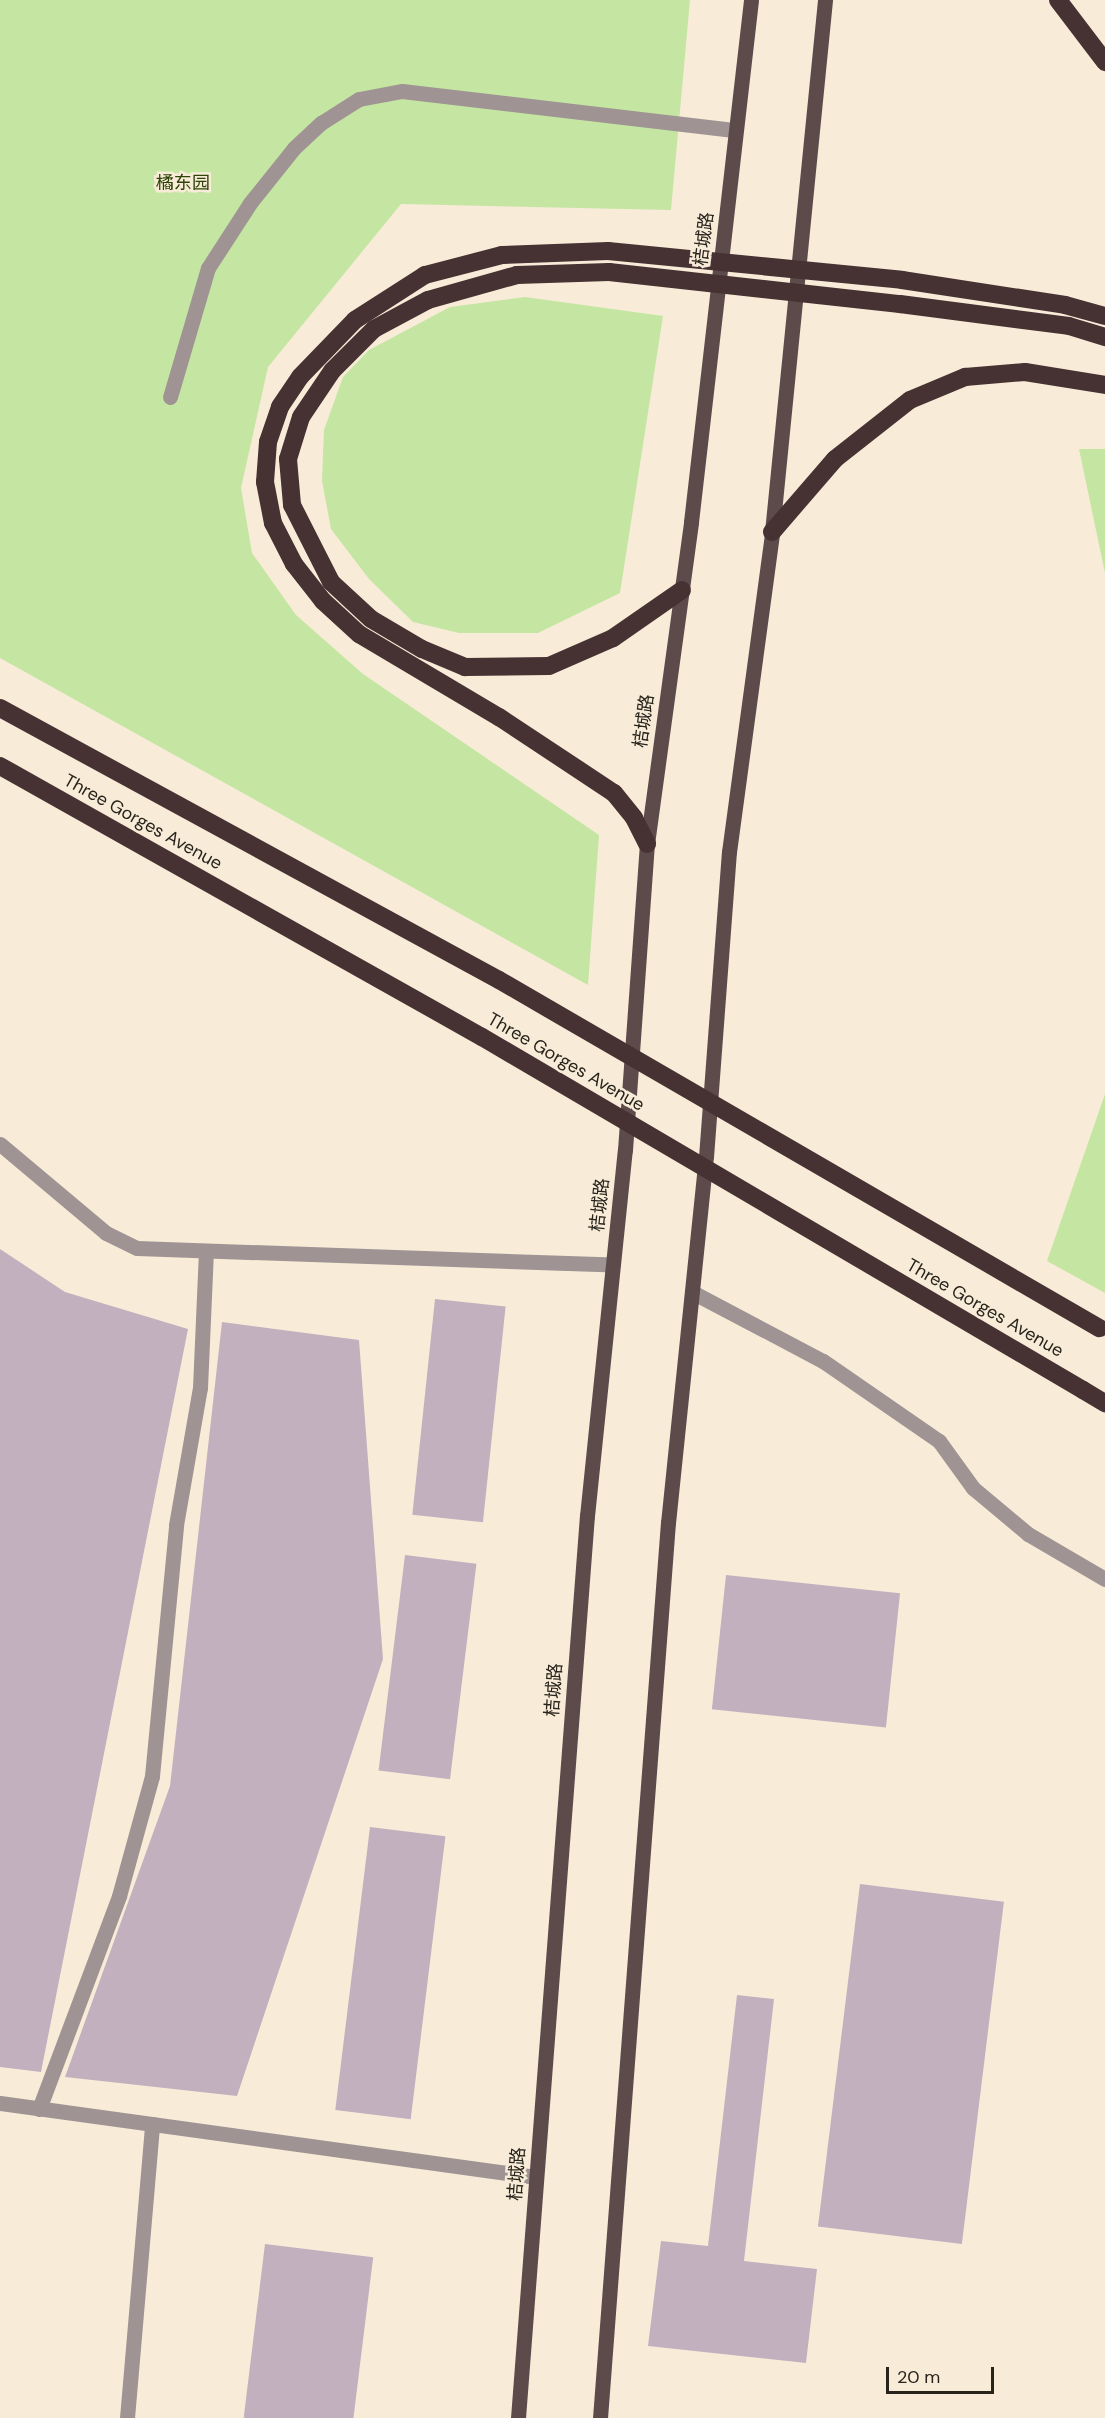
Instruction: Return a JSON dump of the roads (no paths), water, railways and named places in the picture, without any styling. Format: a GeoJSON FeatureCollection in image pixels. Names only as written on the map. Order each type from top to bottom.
{"type":"FeatureCollection","features":[{"type":"Feature","properties":{"kind":"highway"},"geometry":{"type":"LineString","coordinates":[[1058,0],[1105,62]]}},
{"type":"Feature","properties":{"kind":"highway"},"geometry":{"type":"LineString","coordinates":[[647,844],[634,818],[614,793],[499,717],[359,634],[323,601],[294,564],[273,522],[265,482],[268,442],[280,407],[300,377],[355,320],[425,275],[502,255],[608,251],[903,280],[1065,305],[1105,316]]}},
{"type":"Feature","properties":{"kind":"highway"},"geometry":{"type":"LineString","coordinates":[[682,590],[613,638],[549,666],[465,667],[422,649],[371,619],[331,582],[292,505],[288,459],[301,417],[332,371],[374,329],[428,300],[516,275],[609,272],[900,304],[1069,326],[1105,337]]}},
{"type":"Feature","properties":{"kind":"highway"},"geometry":{"type":"LineString","coordinates":[[772,532],[835,459],[909,400],[965,377],[1025,372],[1105,385]]}},
{"type":"Feature","properties":{"kind":"highway","name":"Three Gorges Avenue"},"geometry":{"type":"LineString","coordinates":[[0,708],[499,980],[1102,1330]]}},
{"type":"Feature","properties":{"kind":"highway","name":"Three Gorges Avenue"},"geometry":{"type":"LineString","coordinates":[[0,766],[482,1037],[1105,1403]]}},
{"type":"Feature","properties":{"kind":"main road","name":"桔城路"},"geometry":{"type":"LineString","coordinates":[[518,2418],[587,1516],[613,1265],[647,844],[682,590],[751,0]]}},
{"type":"Feature","properties":{"kind":"main road"},"geometry":{"type":"LineString","coordinates":[[600,2418],[668,1523],[692,1292],[729,852],[772,532],[825,0]]}},
{"type":"Feature","properties":{"kind":"street"},"geometry":{"type":"LineString","coordinates":[[170,397],[214,259],[250,203],[294,148],[321,123],[359,99],[402,91],[736,130]]}},
{"type":"Feature","properties":{"kind":"street"},"geometry":{"type":"LineString","coordinates":[[0,1144],[106,1233],[137,1248],[613,1265]]}},
{"type":"Feature","properties":{"kind":"street"},"geometry":{"type":"LineString","coordinates":[[39,2109],[119,1896],[152,1776],[176,1525],[200,1388],[206,1252]]}},
{"type":"Feature","properties":{"kind":"street"},"geometry":{"type":"LineString","coordinates":[[692,1292],[823,1361],[939,1441],[973,1488],[1028,1534],[1105,1579]]}},
{"type":"Feature","properties":{"kind":"street"},"geometry":{"type":"LineString","coordinates":[[0,2103],[536,2177]]}},
{"type":"Feature","properties":{"kind":"street"},"geometry":{"type":"LineString","coordinates":[[127,2418],[152,2124]]}},
{"type":"Feature","properties":{"kind":"park label","name":"橘东园"},"geometry":{"type":"Point","coordinates":[183,183]}}]}
